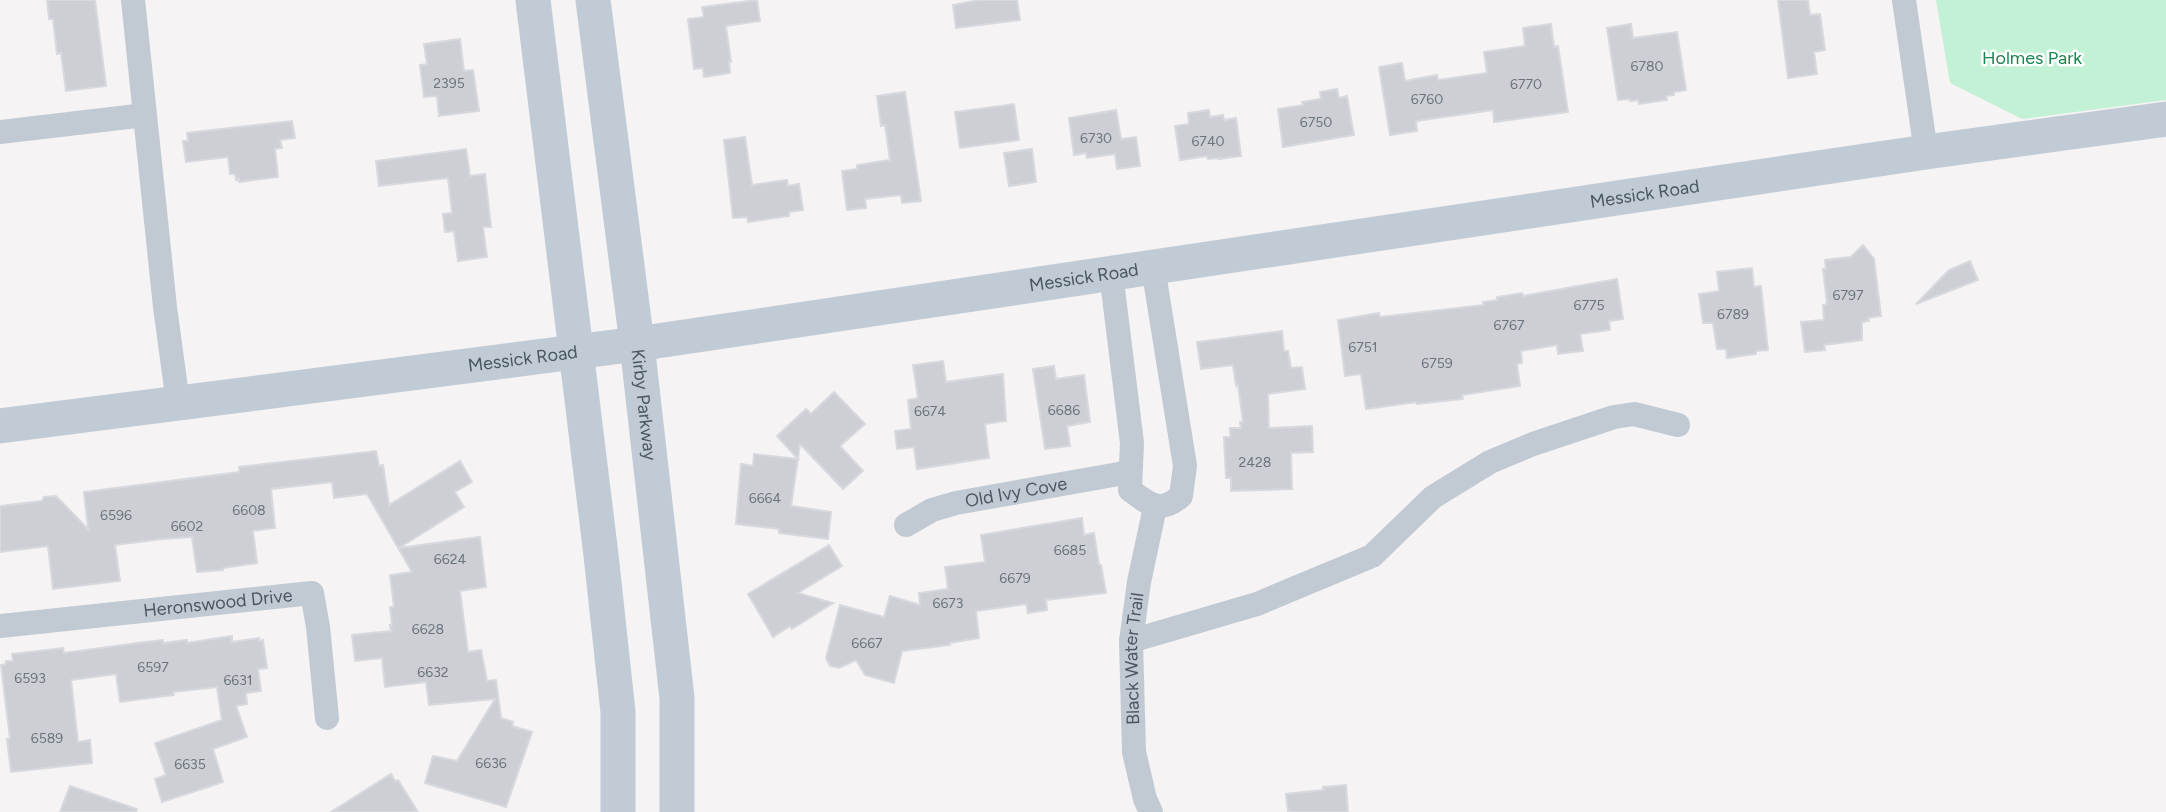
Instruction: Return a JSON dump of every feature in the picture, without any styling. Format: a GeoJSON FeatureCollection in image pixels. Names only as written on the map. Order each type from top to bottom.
{"type":"FeatureCollection","features":[{"type":"Feature","properties":{"kind":"street"},"geometry":{"type":"LineString","coordinates":[[133,0],[165,307],[178,403]]}},
{"type":"Feature","properties":{"kind":"street"},"geometry":{"type":"LineString","coordinates":[[533,0],[618,712],[618,812]]}},
{"type":"Feature","properties":{"kind":"street","name":"Kirby Parkway"},"geometry":{"type":"LineString","coordinates":[[593,0],[637,344],[677,698],[677,812]]}},
{"type":"Feature","properties":{"kind":"street"},"geometry":{"type":"LineString","coordinates":[[1904,0],[1926,152]]}},
{"type":"Feature","properties":{"kind":"street"},"geometry":{"type":"LineString","coordinates":[[0,132],[145,115]]}},
{"type":"Feature","properties":{"kind":"street","name":"Messick Road"},"geometry":{"type":"LineString","coordinates":[[0,426],[637,344],[1926,152],[2166,119]]}},
{"type":"Feature","properties":{"kind":"street"},"geometry":{"type":"LineString","coordinates":[[1111,273],[1132,443],[1130,490],[1155,507],[1170,506],[1181,496],[1185,466],[1153,267]]}},
{"type":"Feature","properties":{"kind":"street"},"geometry":{"type":"LineString","coordinates":[[1131,641],[1256,604],[1372,556],[1433,497],[1490,461],[1533,444],[1614,417],[1634,414],[1678,425]]}},
{"type":"Feature","properties":{"kind":"street","name":"Old Ivy Cove"},"geometry":{"type":"LineString","coordinates":[[906,525],[932,510],[956,503],[1130,472]]}},
{"type":"Feature","properties":{"kind":"street","name":"Black Water Trail"},"geometry":{"type":"LineString","coordinates":[[1151,812],[1144,799],[1134,752],[1131,641],[1139,582],[1155,507]]}},
{"type":"Feature","properties":{"kind":"street","name":"Heronswood Drive"},"geometry":{"type":"LineString","coordinates":[[0,626],[312,593],[327,718]]}},
{"type":"Feature","properties":{"kind":"green space","name":"Holmes Park"},"geometry":{"type":"Polygon","coordinates":[[[1936,0],[2166,0],[2166,100],[2022,119],[1950,83],[1936,0]]]}},
{"type":"Feature","properties":{"kind":"building"},"geometry":{"type":"Polygon","coordinates":[[[47,0],[95,0],[106,86],[66,91],[61,53],[57,54],[53,19],[49,19],[47,0]]]}},
{"type":"Feature","properties":{"kind":"building"},"geometry":{"type":"Polygon","coordinates":[[[757,0],[760,21],[726,26],[730,73],[704,77],[703,68],[694,69],[688,19],[704,17],[702,7],[757,0]]]}},
{"type":"Feature","properties":{"kind":"building"},"geometry":{"type":"Polygon","coordinates":[[[979,0],[1017,0],[1020,20],[956,28],[953,5],[979,0]]]}},
{"type":"Feature","properties":{"kind":"building"},"geometry":{"type":"Polygon","coordinates":[[[1778,0],[1808,0],[1810,15],[1820,14],[1825,50],[1814,52],[1817,74],[1788,78],[1778,0]]]}},
{"type":"Feature","properties":{"kind":"building"},"geometry":{"type":"Polygon","coordinates":[[[1551,24],[1554,47],[1558,46],[1568,112],[1494,122],[1493,110],[1416,121],[1417,131],[1390,135],[1379,67],[1402,63],[1405,81],[1437,75],[1438,80],[1487,73],[1484,52],[1525,46],[1523,28],[1551,24]]]}},
{"type":"Feature","properties":{"kind":"building"},"geometry":{"type":"Polygon","coordinates":[[[1631,24],[1633,38],[1677,32],[1686,90],[1666,96],[1667,100],[1639,104],[1638,100],[1618,100],[1607,28],[1631,24]]]}},
{"type":"Feature","properties":{"kind":"building"},"geometry":{"type":"Polygon","coordinates":[[[460,39],[464,71],[473,70],[479,111],[439,116],[437,96],[424,97],[420,65],[427,64],[424,44],[460,39]]]}},
{"type":"Feature","properties":{"kind":"building"},"geometry":{"type":"Polygon","coordinates":[[[1337,89],[1339,98],[1347,96],[1354,135],[1283,147],[1278,109],[1321,99],[1320,92],[1337,89]]]}},
{"type":"Feature","properties":{"kind":"building"},"geometry":{"type":"Polygon","coordinates":[[[905,92],[921,201],[902,203],[901,195],[865,199],[866,208],[847,210],[842,171],[857,169],[857,165],[890,160],[877,96],[905,92]]]}},
{"type":"Feature","properties":{"kind":"building"},"geometry":{"type":"Polygon","coordinates":[[[1014,104],[1019,140],[960,148],[955,112],[1014,104]]]}},
{"type":"Feature","properties":{"kind":"building"},"geometry":{"type":"Polygon","coordinates":[[[1116,110],[1121,139],[1136,137],[1140,166],[1117,169],[1115,154],[1087,158],[1086,153],[1074,155],[1069,118],[1116,110]]]}},
{"type":"Feature","properties":{"kind":"building"},"geometry":{"type":"Polygon","coordinates":[[[1209,110],[1210,117],[1223,115],[1224,120],[1236,118],[1241,156],[1208,159],[1207,156],[1180,160],[1175,126],[1189,124],[1188,113],[1209,110]]]}},
{"type":"Feature","properties":{"kind":"building"},"geometry":{"type":"Polygon","coordinates":[[[292,121],[295,138],[280,140],[282,148],[275,149],[278,177],[239,182],[235,174],[230,174],[228,157],[186,162],[183,141],[188,141],[187,133],[292,121]]]}},
{"type":"Feature","properties":{"kind":"building"},"geometry":{"type":"Polygon","coordinates":[[[745,137],[752,185],[787,180],[788,186],[799,184],[803,210],[789,212],[789,216],[748,222],[747,217],[733,218],[724,140],[745,137]]]}},
{"type":"Feature","properties":{"kind":"building"},"geometry":{"type":"Polygon","coordinates":[[[466,149],[470,176],[485,174],[491,227],[483,227],[487,257],[458,261],[454,231],[445,232],[443,214],[452,213],[448,178],[379,186],[376,161],[466,149]]]}},
{"type":"Feature","properties":{"kind":"building"},"geometry":{"type":"Polygon","coordinates":[[[1032,149],[1036,182],[1009,186],[1004,153],[1032,149]]]}},
{"type":"Feature","properties":{"kind":"building"},"geometry":{"type":"Polygon","coordinates":[[[1863,245],[1874,259],[1881,316],[1862,322],[1862,340],[1824,345],[1825,350],[1805,352],[1801,322],[1824,320],[1823,305],[1827,304],[1823,269],[1826,269],[1825,260],[1851,257],[1863,245]]]}},
{"type":"Feature","properties":{"kind":"building"},"geometry":{"type":"Polygon","coordinates":[[[1970,261],[1978,280],[1916,304],[1949,270],[1970,261]]]}},
{"type":"Feature","properties":{"kind":"building"},"geometry":{"type":"Polygon","coordinates":[[[1752,268],[1754,287],[1761,286],[1768,350],[1727,358],[1726,349],[1717,349],[1713,323],[1703,323],[1699,294],[1719,291],[1717,272],[1752,268]]]}},
{"type":"Feature","properties":{"kind":"building"},"geometry":{"type":"Polygon","coordinates":[[[1617,279],[1623,319],[1609,321],[1610,330],[1580,334],[1583,351],[1558,354],[1557,345],[1521,351],[1522,363],[1517,364],[1520,386],[1462,395],[1463,399],[1366,409],[1361,374],[1345,376],[1338,320],[1379,313],[1380,317],[1484,305],[1483,302],[1497,300],[1497,297],[1522,293],[1523,296],[1617,279]]]}},
{"type":"Feature","properties":{"kind":"building"},"geometry":{"type":"Polygon","coordinates":[[[1282,331],[1284,351],[1288,351],[1291,368],[1302,367],[1305,389],[1268,394],[1269,428],[1312,426],[1313,452],[1291,453],[1292,489],[1231,491],[1231,478],[1226,478],[1224,437],[1230,437],[1230,428],[1241,428],[1240,422],[1243,422],[1238,385],[1236,386],[1233,365],[1201,369],[1197,342],[1282,331]]]}},
{"type":"Feature","properties":{"kind":"building"},"geometry":{"type":"Polygon","coordinates":[[[943,361],[946,382],[1003,374],[1006,421],[985,424],[989,458],[917,469],[914,447],[897,449],[895,431],[911,429],[908,400],[918,398],[913,365],[943,361]]]}},
{"type":"Feature","properties":{"kind":"building"},"geometry":{"type":"Polygon","coordinates":[[[1054,366],[1056,379],[1084,375],[1090,422],[1067,426],[1070,446],[1045,449],[1033,369],[1054,366]]]}},
{"type":"Feature","properties":{"kind":"building"},"geometry":{"type":"Polygon","coordinates":[[[834,392],[865,424],[840,446],[863,471],[843,489],[800,444],[798,459],[777,436],[806,409],[811,414],[834,392]]]}},
{"type":"Feature","properties":{"kind":"building"},"geometry":{"type":"Polygon","coordinates":[[[376,451],[379,466],[383,465],[389,505],[460,461],[472,482],[455,492],[464,507],[399,548],[480,537],[486,587],[460,591],[468,652],[481,650],[487,681],[496,680],[501,718],[513,722],[512,726],[532,732],[506,807],[425,783],[433,756],[457,761],[495,699],[429,705],[426,682],[385,687],[382,658],[355,661],[352,635],[391,631],[390,607],[394,607],[390,575],[412,572],[367,494],[334,498],[332,482],[271,489],[275,528],[253,531],[257,563],[223,570],[197,572],[192,537],[162,539],[115,545],[120,581],[53,589],[48,546],[0,552],[0,506],[42,501],[44,497],[56,496],[88,529],[84,492],[239,472],[239,467],[376,451]]]}},
{"type":"Feature","properties":{"kind":"building"},"geometry":{"type":"Polygon","coordinates":[[[754,454],[798,459],[791,506],[831,512],[828,539],[736,524],[741,464],[753,466],[754,454]]]}},
{"type":"Feature","properties":{"kind":"building"},"geometry":{"type":"Polygon","coordinates":[[[1082,518],[1084,535],[1094,533],[1106,593],[1046,600],[1047,610],[1028,613],[1026,604],[976,611],[979,638],[902,651],[894,683],[865,675],[856,660],[839,668],[830,666],[826,658],[840,605],[884,617],[890,596],[920,605],[919,593],[948,589],[945,567],[985,562],[981,535],[1082,518]]]}},
{"type":"Feature","properties":{"kind":"building"},"geometry":{"type":"Polygon","coordinates":[[[829,545],[842,566],[798,593],[833,603],[792,629],[790,626],[773,637],[748,594],[829,545]]]}},
{"type":"Feature","properties":{"kind":"building"},"geometry":{"type":"Polygon","coordinates":[[[232,636],[232,642],[259,638],[259,641],[263,640],[267,668],[258,669],[261,691],[246,693],[247,704],[236,706],[247,737],[213,749],[223,782],[162,802],[155,779],[166,775],[155,743],[222,720],[217,687],[120,702],[116,674],[71,680],[78,742],[90,740],[92,763],[11,772],[1,665],[6,664],[6,661],[13,661],[12,654],[63,648],[64,653],[163,640],[163,643],[187,640],[187,643],[232,636]]]}},
{"type":"Feature","properties":{"kind":"building"},"geometry":{"type":"Polygon","coordinates":[[[391,774],[395,781],[398,780],[418,812],[331,812],[391,774]]]}},
{"type":"Feature","properties":{"kind":"building"},"geometry":{"type":"Polygon","coordinates":[[[1346,785],[1348,812],[1288,812],[1286,794],[1346,785]]]}},
{"type":"Feature","properties":{"kind":"building"},"geometry":{"type":"Polygon","coordinates":[[[70,786],[137,809],[136,812],[60,812],[70,786]]]}}]}
